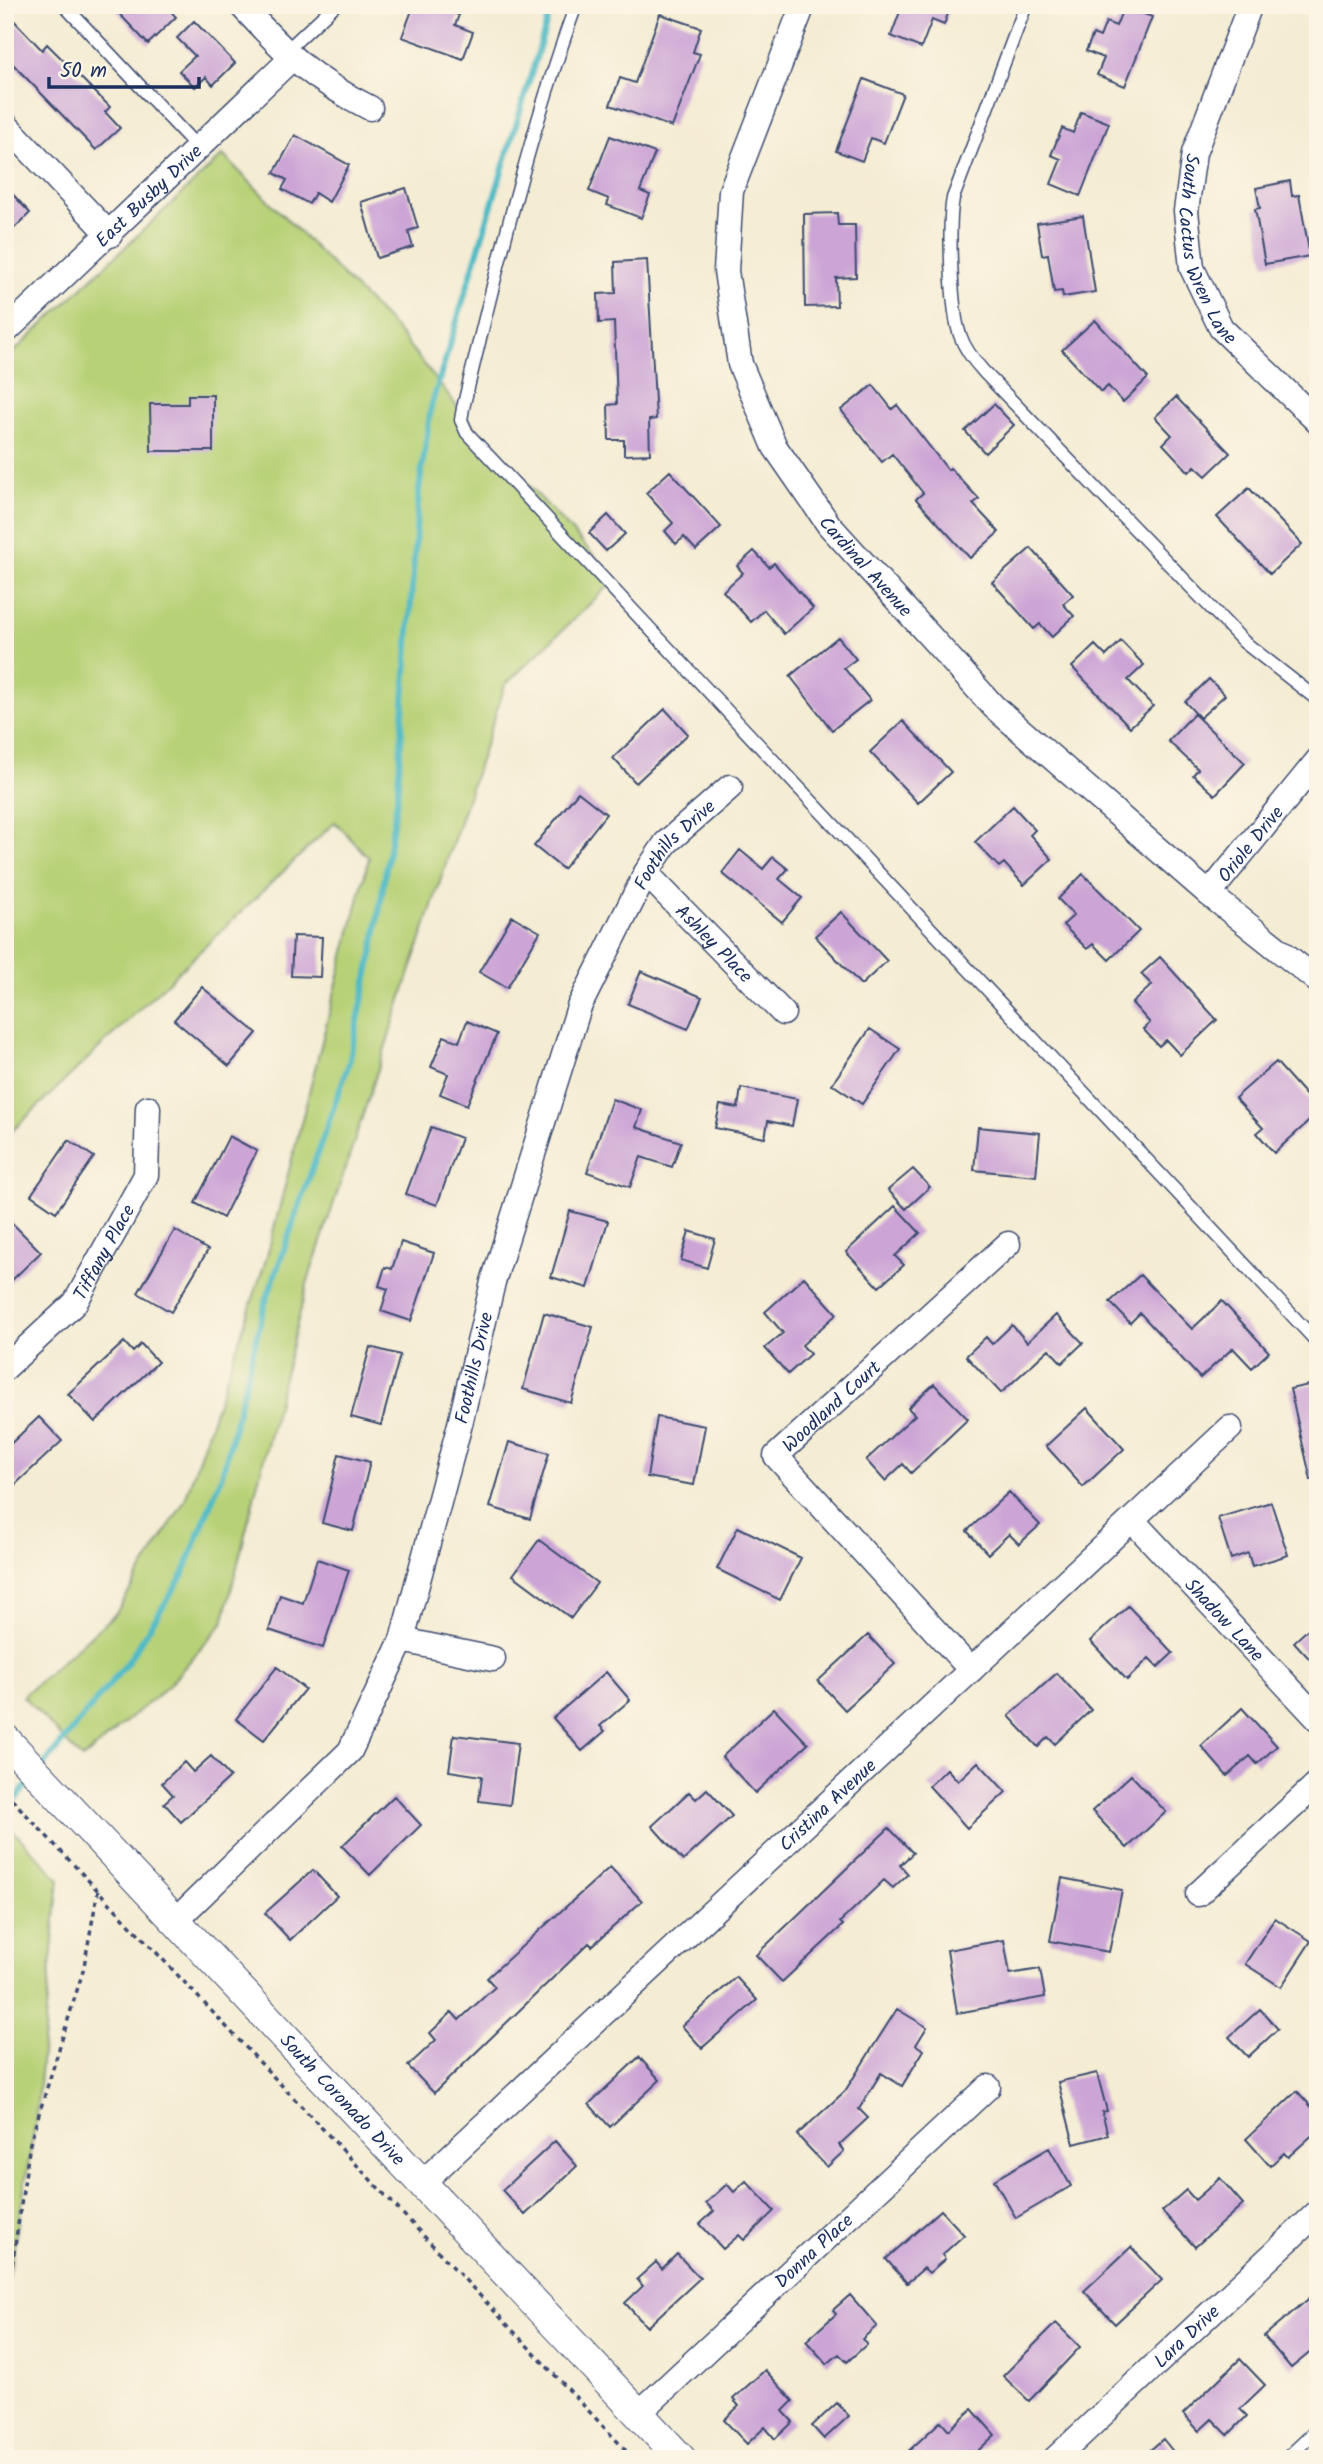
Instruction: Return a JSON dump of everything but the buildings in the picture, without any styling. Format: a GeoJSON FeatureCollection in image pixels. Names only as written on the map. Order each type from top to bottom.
{"type":"FeatureCollection","features":[{"type":"Feature","properties":{"kind":"street"},"geometry":{"type":"LineString","coordinates":[[242,5],[288,56],[332,89],[370,107]]}},
{"type":"Feature","properties":{"kind":"street","name":"Cardinal Avenue"},"geometry":{"type":"LineString","coordinates":[[803,5],[731,191],[726,271],[740,364],[775,447],[829,525],[994,707],[1209,894],[1318,981]]}},
{"type":"Feature","properties":{"kind":"street","name":"South Cactus Wren Lane"},"geometry":{"type":"LineString","coordinates":[[1250,5],[1194,153],[1185,211],[1192,268],[1221,328],[1318,422]]}},
{"type":"Feature","properties":{"kind":"street","name":"East Busby Drive"},"geometry":{"type":"LineString","coordinates":[[5,332],[199,149],[288,56]]}},
{"type":"Feature","properties":{"kind":"street"},"geometry":{"type":"LineString","coordinates":[[5,124],[110,235]]}},
{"type":"Feature","properties":{"kind":"street","name":"Oriole Drive"},"geometry":{"type":"LineString","coordinates":[[1209,894],[1318,760]]}},
{"type":"Feature","properties":{"kind":"street","name":"Foothills Drive"},"geometry":{"type":"LineString","coordinates":[[175,1920],[350,1751],[402,1640],[460,1423],[493,1282],[579,1007],[646,873],[666,844],[730,787]]}},
{"type":"Feature","properties":{"kind":"street","name":"Ashley Place"},"geometry":{"type":"LineString","coordinates":[[646,873],[783,1013]]}},
{"type":"Feature","properties":{"kind":"street","name":"Tiffany Place"},"geometry":{"type":"LineString","coordinates":[[5,1368],[75,1303],[146,1175],[148,1108]]}},
{"type":"Feature","properties":{"kind":"street","name":"Woodland Court"},"geometry":{"type":"LineString","coordinates":[[971,1670],[776,1456],[1008,1244]]}},
{"type":"Feature","properties":{"kind":"street","name":"Cristina Avenue"},"geometry":{"type":"LineString","coordinates":[[423,2182],[1230,1428]]}},
{"type":"Feature","properties":{"kind":"street","name":"Shadow Lane"},"geometry":{"type":"LineString","coordinates":[[1132,1520],[1318,1719]]}},
{"type":"Feature","properties":{"kind":"street"},"geometry":{"type":"LineString","coordinates":[[402,1640],[493,1659]]}},
{"type":"Feature","properties":{"kind":"street","name":"South Coronado Drive"},"geometry":{"type":"LineString","coordinates":[[5,1739],[681,2459]]}},
{"type":"Feature","properties":{"kind":"street"},"geometry":{"type":"LineString","coordinates":[[1198,1895],[1318,1783]]}},
{"type":"Feature","properties":{"kind":"street","name":"Donna Place"},"geometry":{"type":"LineString","coordinates":[[638,2414],[988,2087]]}},
{"type":"Feature","properties":{"kind":"street","name":"Lara Drive"},"geometry":{"type":"LineString","coordinates":[[1055,2459],[1318,2212]]}},
{"type":"Feature","properties":{"kind":"lane"},"geometry":{"type":"LineString","coordinates":[[64,5],[199,149]]}},
{"type":"Feature","properties":{"kind":"lane"},"geometry":{"type":"LineString","coordinates":[[288,56],[335,5]]}},
{"type":"Feature","properties":{"kind":"lane"},"geometry":{"type":"LineString","coordinates":[[576,5],[544,93],[514,195],[463,408],[461,420],[467,433],[1318,1343]]}},
{"type":"Feature","properties":{"kind":"lane"},"geometry":{"type":"LineString","coordinates":[[1026,5],[953,198],[948,221],[959,333],[970,356],[984,372],[1244,642],[1318,700]]}},
{"type":"Feature","properties":{"kind":"lane"},"geometry":{"type":"LineString","coordinates":[[1286,2459],[1318,2429]]}},
{"type":"Feature","properties":{"kind":"path"},"geometry":{"type":"LineString","coordinates":[[5,1792],[634,2459]]}},
{"type":"Feature","properties":{"kind":"path"},"geometry":{"type":"LineString","coordinates":[[5,2314],[30,2143],[83,1971],[98,1891]]}},
{"type":"Feature","properties":{"kind":"green space"},"geometry":{"type":"Polygon","coordinates":[[[223,155],[395,328],[469,421],[616,579],[505,685],[307,1284],[223,1623],[168,1686],[82,1759],[23,1696],[116,1613],[184,1502],[266,1260],[369,858],[335,822],[5,1138],[5,360],[223,155]]]}},
{"type":"Feature","properties":{"kind":"green space"},"geometry":{"type":"Polygon","coordinates":[[[5,1822],[59,1879],[35,2125],[5,2299],[5,1822]]]}},
{"type":"Feature","properties":{"kind":"waterway"},"geometry":{"type":"LineString","coordinates":[[42,1767],[127,1663],[183,1575],[222,1475],[265,1304],[349,1063],[373,950],[397,799],[419,490],[431,407],[552,5]]}},
{"type":"Feature","properties":{"kind":"waterway"},"geometry":{"type":"LineString","coordinates":[[5,1828],[13,1802],[33,1778]]}}]}
